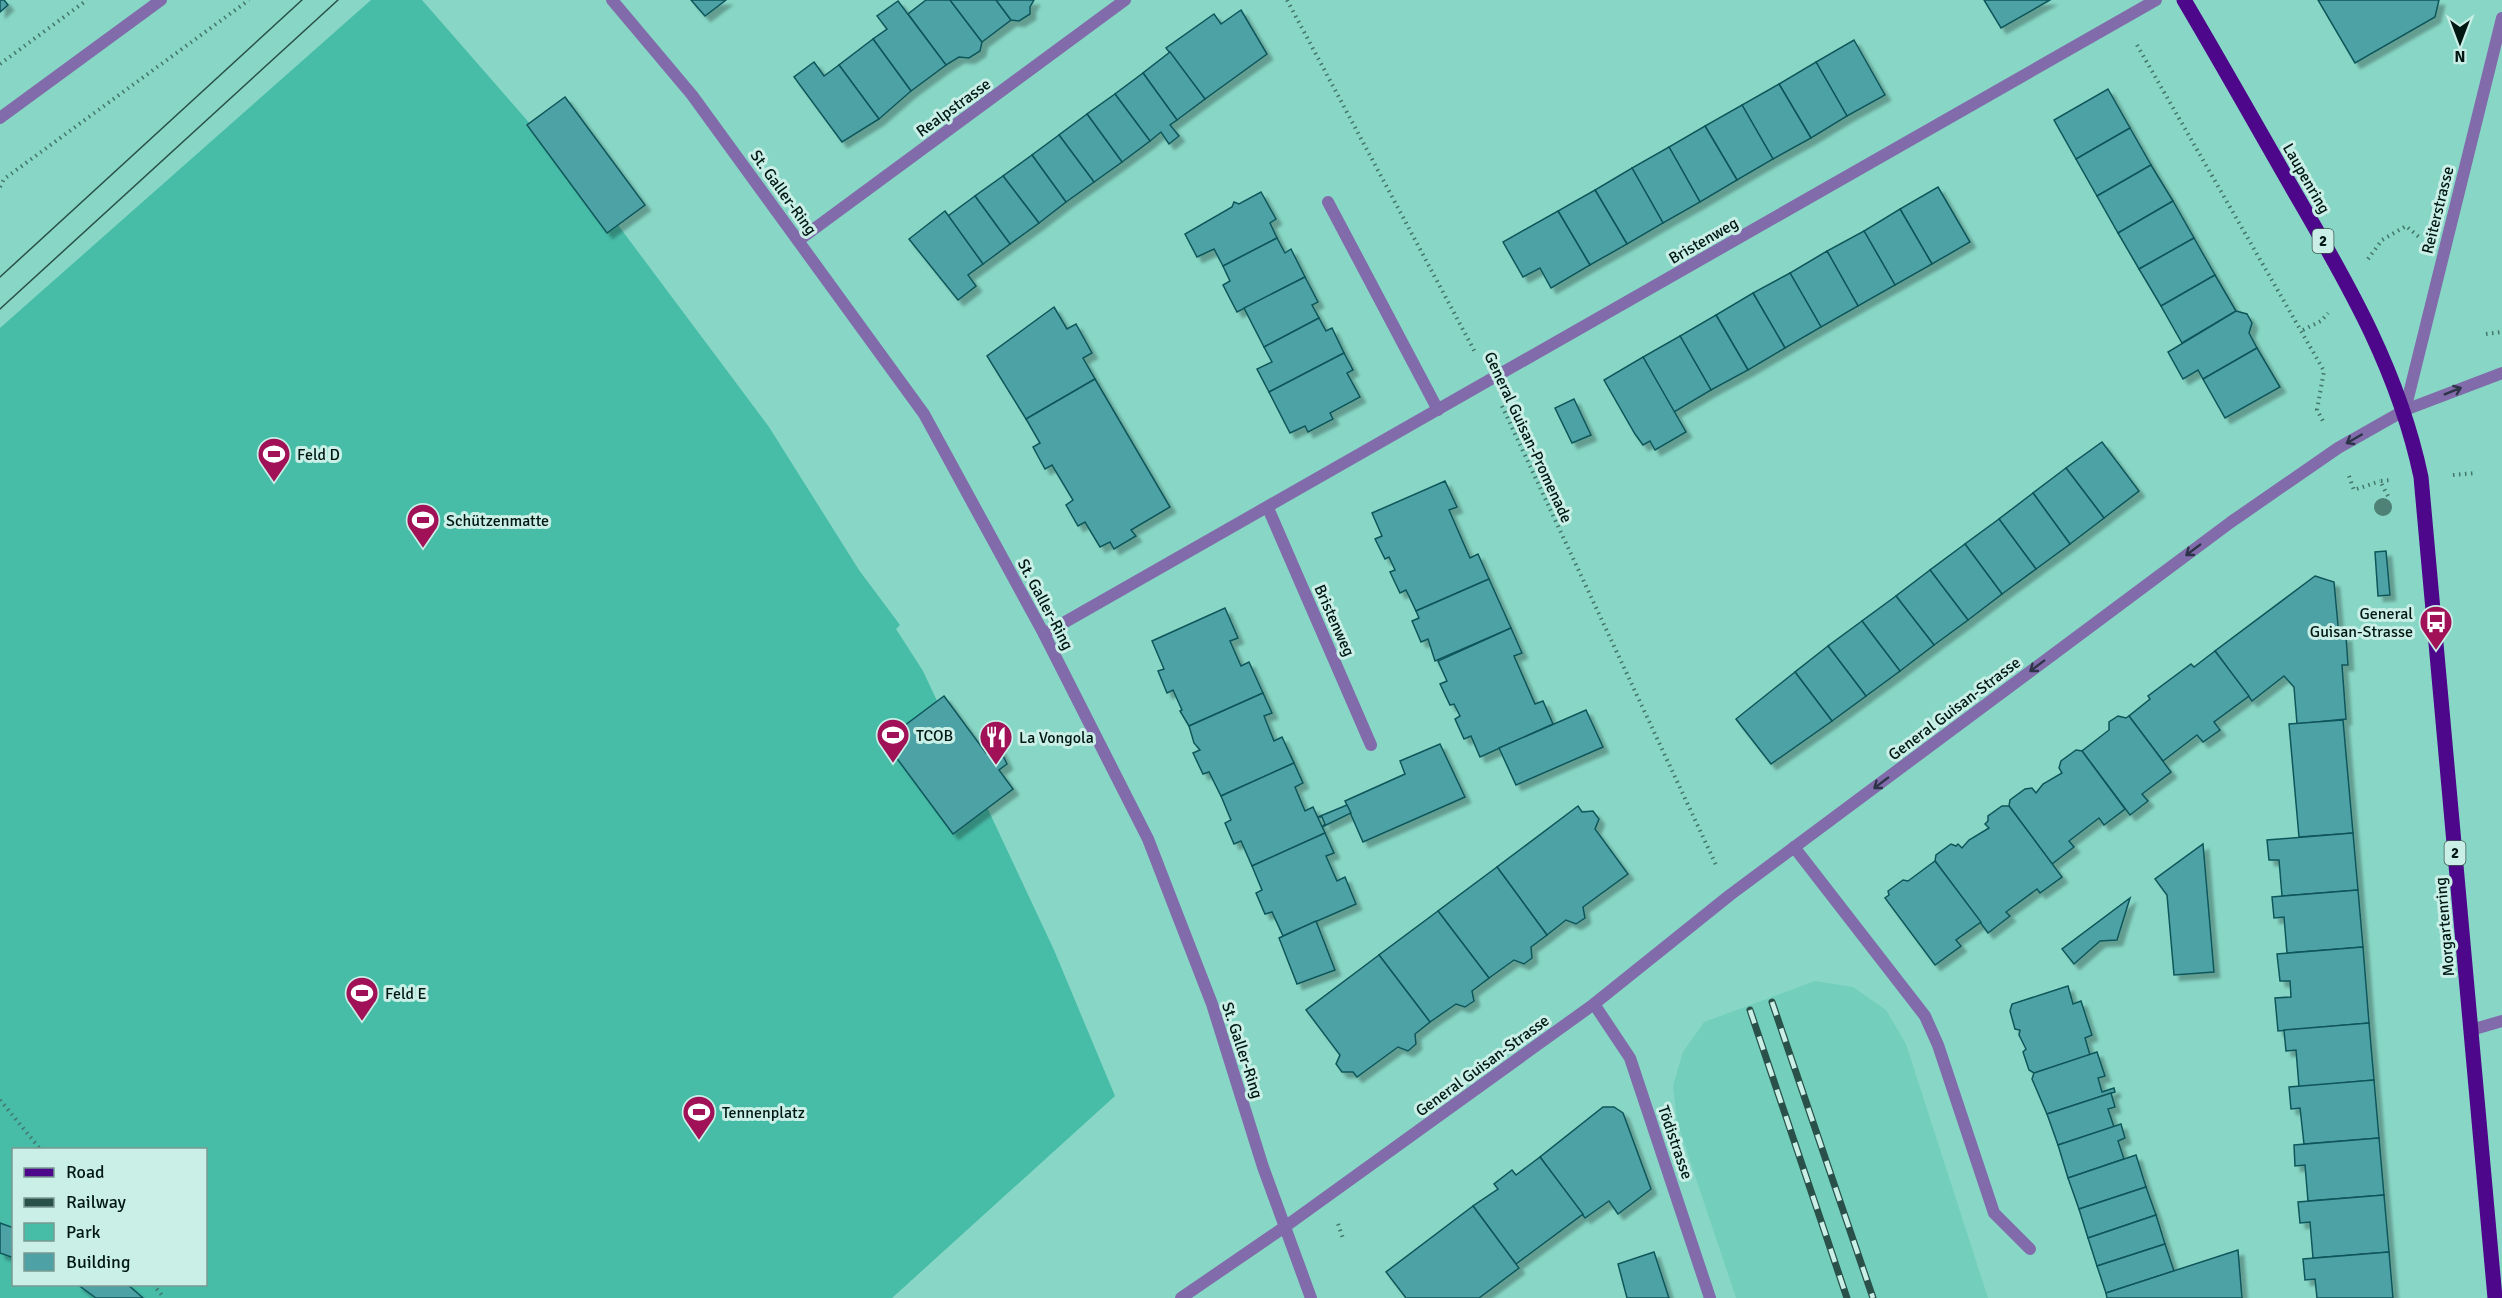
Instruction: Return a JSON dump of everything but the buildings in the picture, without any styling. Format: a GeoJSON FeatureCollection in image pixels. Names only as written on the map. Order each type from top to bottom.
{"type":"FeatureCollection","features":[{"type":"Feature","properties":{"kind":"main road","name":"Laupenring"},"geometry":{"type":"LineString","coordinates":[[2184,0],[2349,285],[2382,352],[2405,410]]}},
{"type":"Feature","properties":{"kind":"main road","name":"Morgartenring"},"geometry":{"type":"LineString","coordinates":[[2405,410],[2421,477],[2495,1298]]}},
{"type":"Feature","properties":{"kind":"street"},"geometry":{"type":"LineString","coordinates":[[0,118],[161,0]]}},
{"type":"Feature","properties":{"kind":"street","name":"St. Galler-Ring"},"geometry":{"type":"LineString","coordinates":[[612,0],[692,95],[924,414],[1044,634],[1148,839],[1212,1004],[1263,1167],[1311,1298]]}},
{"type":"Feature","properties":{"kind":"street","name":"Realpstrasse"},"geometry":{"type":"LineString","coordinates":[[799,240],[1125,0]]}},
{"type":"Feature","properties":{"kind":"street","name":"Bristenweg"},"geometry":{"type":"LineString","coordinates":[[1044,634],[2156,0]]}},
{"type":"Feature","properties":{"kind":"street","name":"Reiterstrasse"},"geometry":{"type":"LineString","coordinates":[[2405,410],[2502,18]]}},
{"type":"Feature","properties":{"kind":"street"},"geometry":{"type":"LineString","coordinates":[[1328,202],[1438,410]]}},
{"type":"Feature","properties":{"kind":"street","name":"General Guisan-Strasse"},"geometry":{"type":"LineString","coordinates":[[1181,1298],[1286,1227],[1593,1004],[1730,895],[2231,522],[2338,448],[2405,410],[2502,373]]}},
{"type":"Feature","properties":{"kind":"street","name":"Bristenweg"},"geometry":{"type":"LineString","coordinates":[[1268,508],[1371,745]]}},
{"type":"Feature","properties":{"kind":"street"},"geometry":{"type":"LineString","coordinates":[[1794,847],[1925,1016],[1938,1045],[1994,1213],[2030,1250]]}},
{"type":"Feature","properties":{"kind":"street","name":"Tödistrasse"},"geometry":{"type":"LineString","coordinates":[[1593,1004],[1630,1058],[1710,1298]]}},
{"type":"Feature","properties":{"kind":"street"},"geometry":{"type":"LineString","coordinates":[[2471,1029],[2502,1021]]}},
{"type":"Feature","properties":{"kind":"path"},"geometry":{"type":"LineString","coordinates":[[0,64],[87,0]]}},
{"type":"Feature","properties":{"kind":"path"},"geometry":{"type":"LineString","coordinates":[[0,187],[4,179],[249,0]]}},
{"type":"Feature","properties":{"kind":"path","name":"General Guisan-Promenade"},"geometry":{"type":"LineString","coordinates":[[1287,0],[1490,381],[1730,895]]}},
{"type":"Feature","properties":{"kind":"path"},"geometry":{"type":"LineString","coordinates":[[2122,20],[2303,330],[2321,321],[2382,240],[2406,226],[2442,256]]}},
{"type":"Feature","properties":{"kind":"path"},"geometry":{"type":"LineString","coordinates":[[2486,334],[2502,332]]}},
{"type":"Feature","properties":{"kind":"path"},"geometry":{"type":"LineString","coordinates":[[0,1100],[40,1148]]}},
{"type":"Feature","properties":{"kind":"path"},"geometry":{"type":"LineString","coordinates":[[155,1286],[164,1298]]}},
{"type":"Feature","properties":{"kind":"shaded area"},"geometry":{"type":"Polygon","coordinates":[[[1815,981],[1853,987],[1886,1010],[1906,1044],[1988,1298],[1736,1298],[1677,1122],[1673,1086],[1683,1052],[1704,1022],[1815,981]]]}},
{"type":"Feature","properties":{"kind":"green space","name":"Schützenmatte"},"geometry":{"type":"Polygon","coordinates":[[[371,0],[422,0],[615,221],[769,427],[859,570],[900,625],[896,629],[923,671],[1054,950],[1115,1096],[892,1298],[0,1298],[0,328],[371,0]]]}},
{"type":"Feature","properties":{"kind":"tram line"},"geometry":{"type":"LineString","coordinates":[[0,277],[302,0]]}},
{"type":"Feature","properties":{"kind":"tram line"},"geometry":{"type":"LineString","coordinates":[[0,309],[338,0]]}},
{"type":"Feature","properties":{"kind":"railway"},"geometry":{"type":"LineString","coordinates":[[1772,1002],[1873,1298]]}},
{"type":"Feature","properties":{"kind":"railway"},"geometry":{"type":"LineString","coordinates":[[1750,1010],[1847,1298]]}},
{"type":"Feature","properties":{"kind":"place","name":"Feld D"},"geometry":{"type":"Point","coordinates":[274,483]}},
{"type":"Feature","properties":{"kind":"place","name":"Schützenmatte"},"geometry":{"type":"Point","coordinates":[423,549]}},
{"type":"Feature","properties":{"kind":"place","name":"General Guisan-Strasse"},"geometry":{"type":"Point","coordinates":[2436,651]}},
{"type":"Feature","properties":{"kind":"place","name":"TCOB"},"geometry":{"type":"Point","coordinates":[893,764]}},
{"type":"Feature","properties":{"kind":"place","name":"La Vongola"},"geometry":{"type":"Point","coordinates":[996,766]}},
{"type":"Feature","properties":{"kind":"place","name":"Feld E"},"geometry":{"type":"Point","coordinates":[362,1022]}},
{"type":"Feature","properties":{"kind":"place","name":"Tennenplatz"},"geometry":{"type":"Point","coordinates":[699,1141]}}]}
